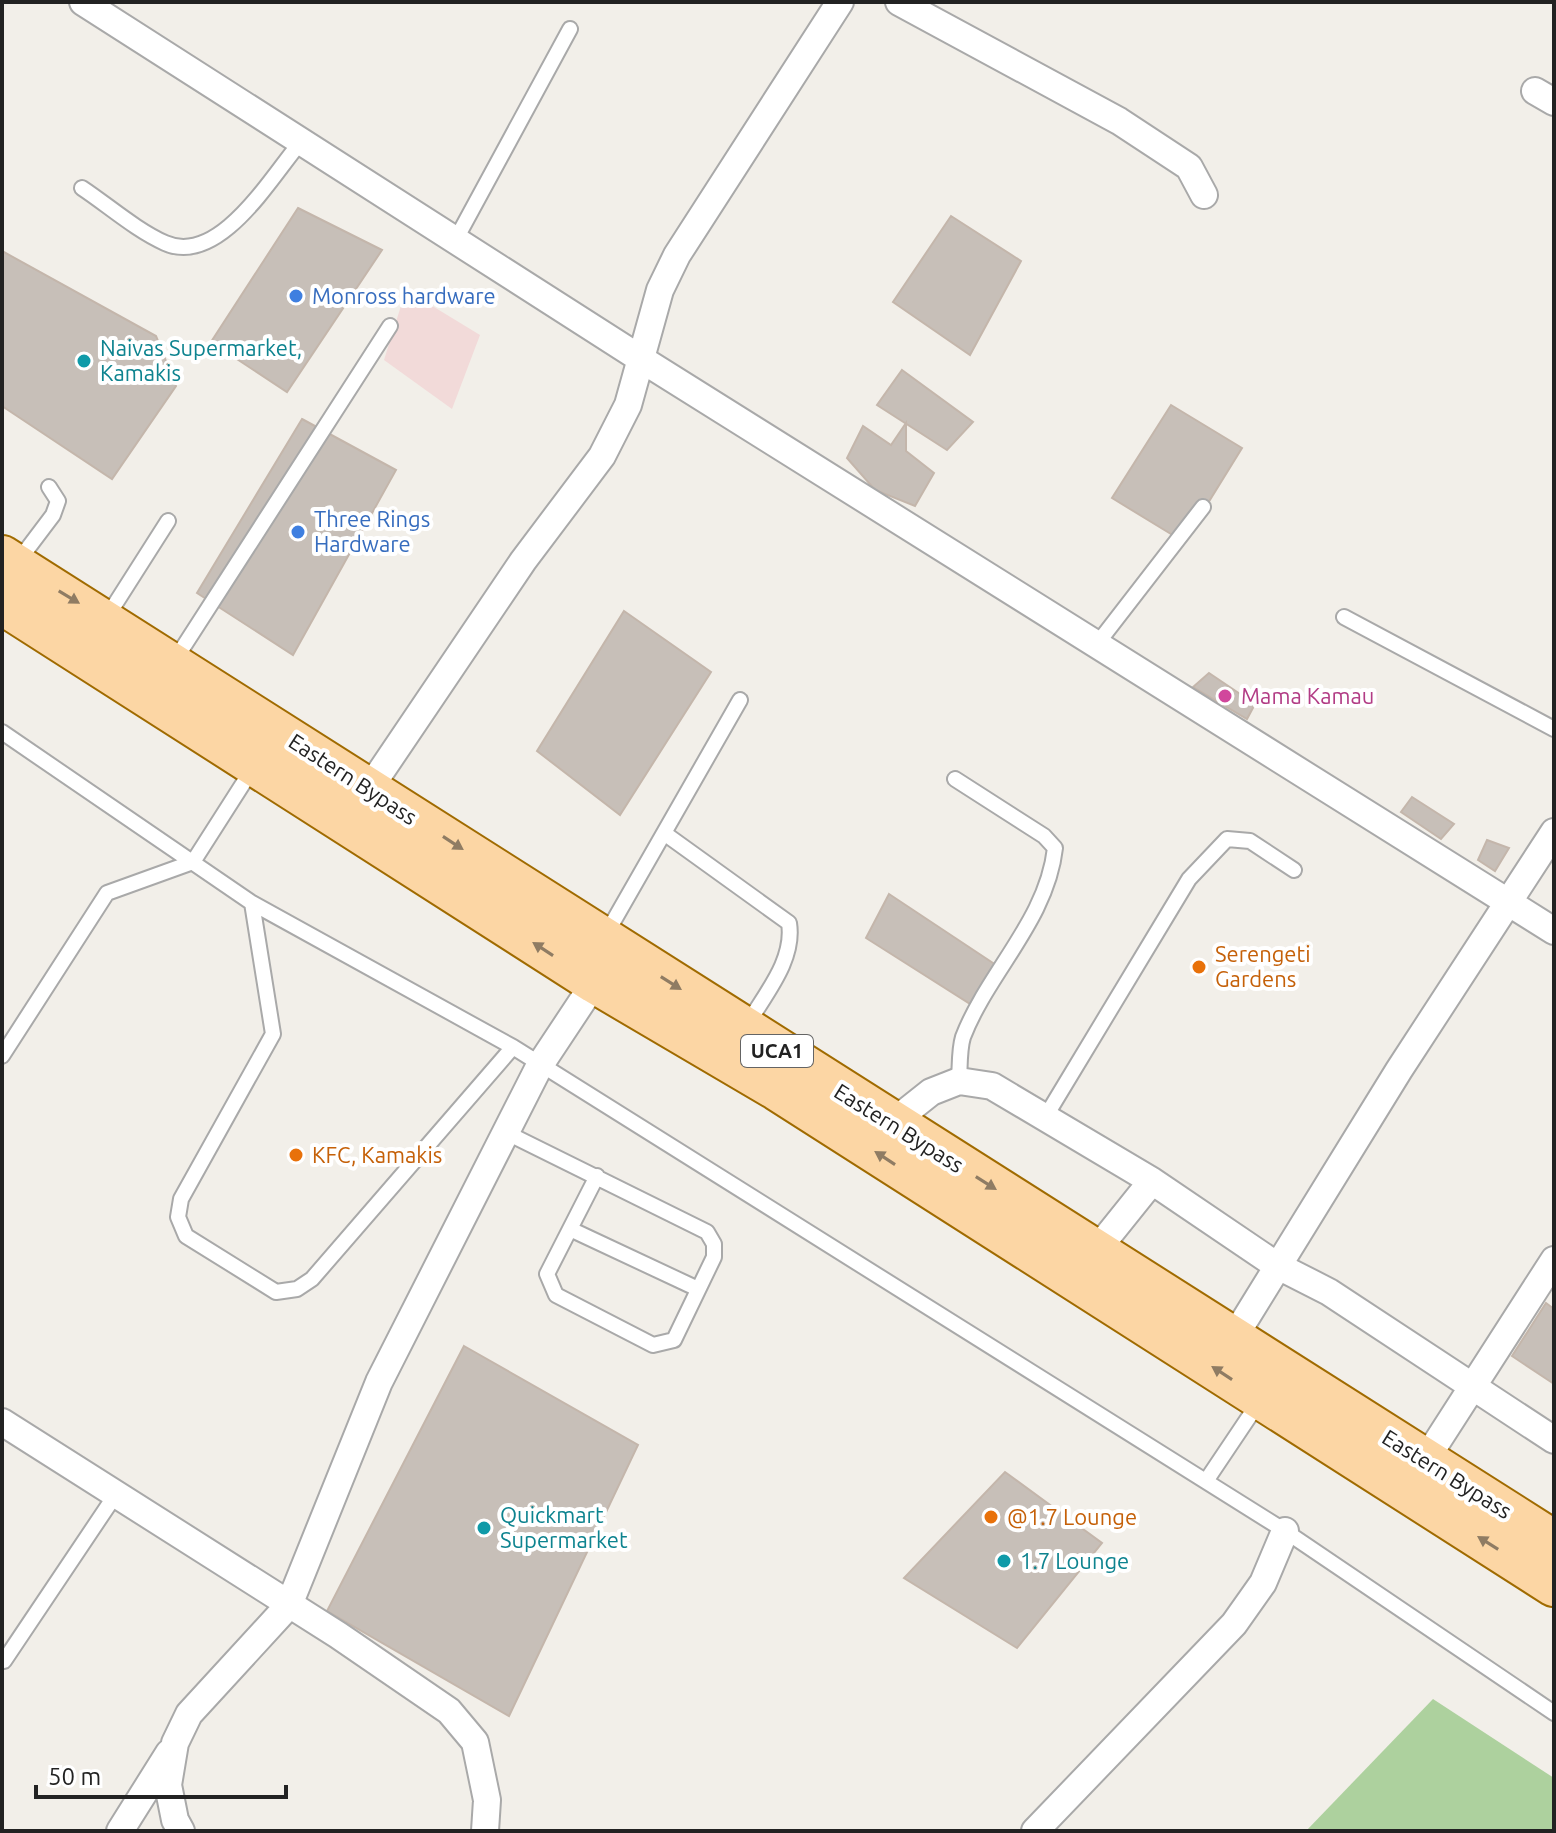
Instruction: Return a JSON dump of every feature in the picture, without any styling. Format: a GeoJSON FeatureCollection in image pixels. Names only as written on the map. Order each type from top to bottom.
{"type":"FeatureCollection","features":[{"type":"Feature","properties":{"kind":"main road","name":"Eastern Bypass"},"geometry":{"type":"LineString","coordinates":[[9,561],[1554,1542]]}},
{"type":"Feature","properties":{"kind":"main road","name":"Eastern Bypass"},"geometry":{"type":"LineString","coordinates":[[2,603],[595,982],[777,1089],[1554,1585]]}},
{"type":"Feature","properties":{"kind":"street"},"geometry":{"type":"LineString","coordinates":[[83,2],[641,359],[1554,931]]}},
{"type":"Feature","properties":{"kind":"street"},"geometry":{"type":"LineString","coordinates":[[369,789],[523,561],[602,456],[628,405],[660,290],[677,255],[840,2]]}},
{"type":"Feature","properties":{"kind":"street"},"geometry":{"type":"LineString","coordinates":[[899,2],[1119,121],[1189,167],[1204,195]]}},
{"type":"Feature","properties":{"kind":"street"},"geometry":{"type":"LineString","coordinates":[[1233,1339],[1276,1265],[1554,832]]}},
{"type":"Feature","properties":{"kind":"street"},"geometry":{"type":"LineString","coordinates":[[120,1831],[175,1743],[189,1714],[289,1605],[379,1382],[540,1065],[595,982]]}},
{"type":"Feature","properties":{"kind":"street"},"geometry":{"type":"LineString","coordinates":[[892,1123],[931,1092],[959,1081],[992,1086],[1152,1181],[1276,1265],[1329,1292],[1554,1440]]}},
{"type":"Feature","properties":{"kind":"street"},"geometry":{"type":"LineString","coordinates":[[1095,1252],[1152,1181]]}},
{"type":"Feature","properties":{"kind":"street"},"geometry":{"type":"LineString","coordinates":[[1426,1459],[1554,1260]]}},
{"type":"Feature","properties":{"kind":"street"},"geometry":{"type":"LineString","coordinates":[[2,1422],[449,1711],[475,1742],[487,1800],[486,1830]]}},
{"type":"Feature","properties":{"kind":"street"},"geometry":{"type":"LineString","coordinates":[[1035,1831],[1234,1624],[1263,1583],[1285,1531]]}},
{"type":"Feature","properties":{"kind":"street"},"geometry":{"type":"LineString","coordinates":[[175,1743],[168,1785],[175,1820],[181,1831]]}},
{"type":"Feature","properties":{"kind":"lane"},"geometry":{"type":"LineString","coordinates":[[455,241],[570,29]]}},
{"type":"Feature","properties":{"kind":"lane"},"geometry":{"type":"LineString","coordinates":[[82,188],[167,244],[200,246],[226,233],[300,143]]}},
{"type":"Feature","properties":{"kind":"lane"},"geometry":{"type":"LineString","coordinates":[[172,663],[390,326]]}},
{"type":"Feature","properties":{"kind":"lane"},"geometry":{"type":"LineString","coordinates":[[9,561],[53,515],[58,501],[49,487]]}},
{"type":"Feature","properties":{"kind":"lane"},"geometry":{"type":"LineString","coordinates":[[1097,644],[1203,507]]}},
{"type":"Feature","properties":{"kind":"lane"},"geometry":{"type":"LineString","coordinates":[[105,620],[168,521]]}},
{"type":"Feature","properties":{"kind":"lane"},"geometry":{"type":"LineString","coordinates":[[1344,617],[1554,729]]}},
{"type":"Feature","properties":{"kind":"lane"},"geometry":{"type":"LineString","coordinates":[[603,940],[740,700]]}},
{"type":"Feature","properties":{"kind":"lane"},"geometry":{"type":"LineString","coordinates":[[2,732],[252,903],[513,1047],[1285,1531],[1554,1713]]}},
{"type":"Feature","properties":{"kind":"lane"},"geometry":{"type":"LineString","coordinates":[[2,1056],[107,893],[193,862],[255,765]]}},
{"type":"Feature","properties":{"kind":"lane"},"geometry":{"type":"LineString","coordinates":[[955,779],[1044,836],[1055,848],[1053,863],[1030,921],[962,1040],[959,1081]]}},
{"type":"Feature","properties":{"kind":"lane"},"geometry":{"type":"LineString","coordinates":[[664,833],[789,923],[792,938],[786,959],[744,1030]]}},
{"type":"Feature","properties":{"kind":"lane"},"geometry":{"type":"LineString","coordinates":[[1046,1116],[1189,879],[1210,855],[1227,839],[1250,841],[1294,870]]}},
{"type":"Feature","properties":{"kind":"lane"},"geometry":{"type":"LineString","coordinates":[[252,903],[273,1034],[181,1199],[178,1217],[186,1236],[276,1292],[297,1289],[312,1279],[513,1047]]}},
{"type":"Feature","properties":{"kind":"lane"},"geometry":{"type":"LineString","coordinates":[[505,1132],[597,1176],[707,1232],[714,1244],[714,1257],[674,1340],[653,1345],[556,1295],[547,1274],[597,1176]]}},
{"type":"Feature","properties":{"kind":"lane"},"geometry":{"type":"LineString","coordinates":[[570,1229],[698,1289]]}},
{"type":"Feature","properties":{"kind":"lane"},"geometry":{"type":"LineString","coordinates":[[1206,1481],[1261,1398]]}},
{"type":"Feature","properties":{"kind":"lane"},"geometry":{"type":"LineString","coordinates":[[4,1661],[116,1494]]}},
{"type":"Feature","properties":{"kind":"shaded area"},"geometry":{"type":"Polygon","coordinates":[[[406,290],[480,335],[452,409],[384,360],[406,290]]]}},
{"type":"Feature","properties":{"kind":"green space"},"geometry":{"type":"Polygon","coordinates":[[[1433,1699],[1554,1778],[1554,1831],[1306,1831],[1433,1699]]]}},
{"type":"Feature","properties":{"kind":"building","name":"Monross hardware"},"geometry":{"type":"Polygon","coordinates":[[[298,208],[382,250],[287,392],[211,342],[298,208]]]}},
{"type":"Feature","properties":{"kind":"building"},"geometry":{"type":"Polygon","coordinates":[[[951,216],[1021,261],[970,355],[893,302],[951,216]]]}},
{"type":"Feature","properties":{"kind":"building","name":"Naivas Supermarket, Kamakis"},"geometry":{"type":"Polygon","coordinates":[[[2,251],[156,336],[176,386],[112,479],[2,406],[2,251]]]}},
{"type":"Feature","properties":{"kind":"building"},"geometry":{"type":"Polygon","coordinates":[[[902,370],[973,422],[947,450],[877,405],[902,370]]]}},
{"type":"Feature","properties":{"kind":"building"},"geometry":{"type":"Polygon","coordinates":[[[1171,405],[1242,448],[1184,542],[1112,498],[1171,405]]]}},
{"type":"Feature","properties":{"kind":"building","name":"Three Rings Hardware"},"geometry":{"type":"Polygon","coordinates":[[[302,419],[396,470],[293,655],[197,593],[302,419]]]}},
{"type":"Feature","properties":{"kind":"building"},"geometry":{"type":"Polygon","coordinates":[[[906,423],[906,451],[934,473],[915,506],[875,490],[847,458],[863,426],[891,445],[906,423]]]}},
{"type":"Feature","properties":{"kind":"building"},"geometry":{"type":"Polygon","coordinates":[[[624,611],[711,672],[620,815],[537,751],[624,611]]]}},
{"type":"Feature","properties":{"kind":"building","name":"Mama Kamau"},"geometry":{"type":"Polygon","coordinates":[[[1209,673],[1255,704],[1247,719],[1193,687],[1209,673]]]}},
{"type":"Feature","properties":{"kind":"building"},"geometry":{"type":"Polygon","coordinates":[[[1412,797],[1454,824],[1441,839],[1401,812],[1412,797]]]}},
{"type":"Feature","properties":{"kind":"building"},"geometry":{"type":"Polygon","coordinates":[[[1487,840],[1509,848],[1495,871],[1478,860],[1487,840]]]}},
{"type":"Feature","properties":{"kind":"building"},"geometry":{"type":"Polygon","coordinates":[[[889,894],[999,967],[975,1007],[866,938],[889,894]]]}},
{"type":"Feature","properties":{"kind":"building"},"geometry":{"type":"Polygon","coordinates":[[[1546,1303],[1554,1309],[1554,1384],[1512,1356],[1546,1303]]]}},
{"type":"Feature","properties":{"kind":"building","name":"Quickmart Supermarket"},"geometry":{"type":"Polygon","coordinates":[[[464,1346],[638,1445],[509,1716],[327,1611],[464,1346]]]}},
{"type":"Feature","properties":{"kind":"building","name":"1.7 Lounge"},"geometry":{"type":"Polygon","coordinates":[[[1005,1472],[1102,1543],[1017,1648],[904,1578],[1005,1472]]]}},
{"type":"Feature","properties":{"kind":"place","name":"Monross hardware"},"geometry":{"type":"Point","coordinates":[296,296]}},
{"type":"Feature","properties":{"kind":"place","name":"Naivas Supermarket, Kamakis"},"geometry":{"type":"Point","coordinates":[84,361]}},
{"type":"Feature","properties":{"kind":"place","name":"Three Rings Hardware"},"geometry":{"type":"Point","coordinates":[298,532]}},
{"type":"Feature","properties":{"kind":"place","name":"Mama Kamau"},"geometry":{"type":"Point","coordinates":[1225,696]}},
{"type":"Feature","properties":{"kind":"place","name":"Serengeti Gardens"},"geometry":{"type":"Point","coordinates":[1199,967]}},
{"type":"Feature","properties":{"kind":"place","name":"KFC, Kamakis"},"geometry":{"type":"Point","coordinates":[296,1155]}},
{"type":"Feature","properties":{"kind":"place","name":"@1.7 Lounge"},"geometry":{"type":"Point","coordinates":[991,1517]}},
{"type":"Feature","properties":{"kind":"place","name":"Quickmart Supermarket"},"geometry":{"type":"Point","coordinates":[484,1528]}},
{"type":"Feature","properties":{"kind":"place","name":"1.7 Lounge"},"geometry":{"type":"Point","coordinates":[1004,1561]}}]}
